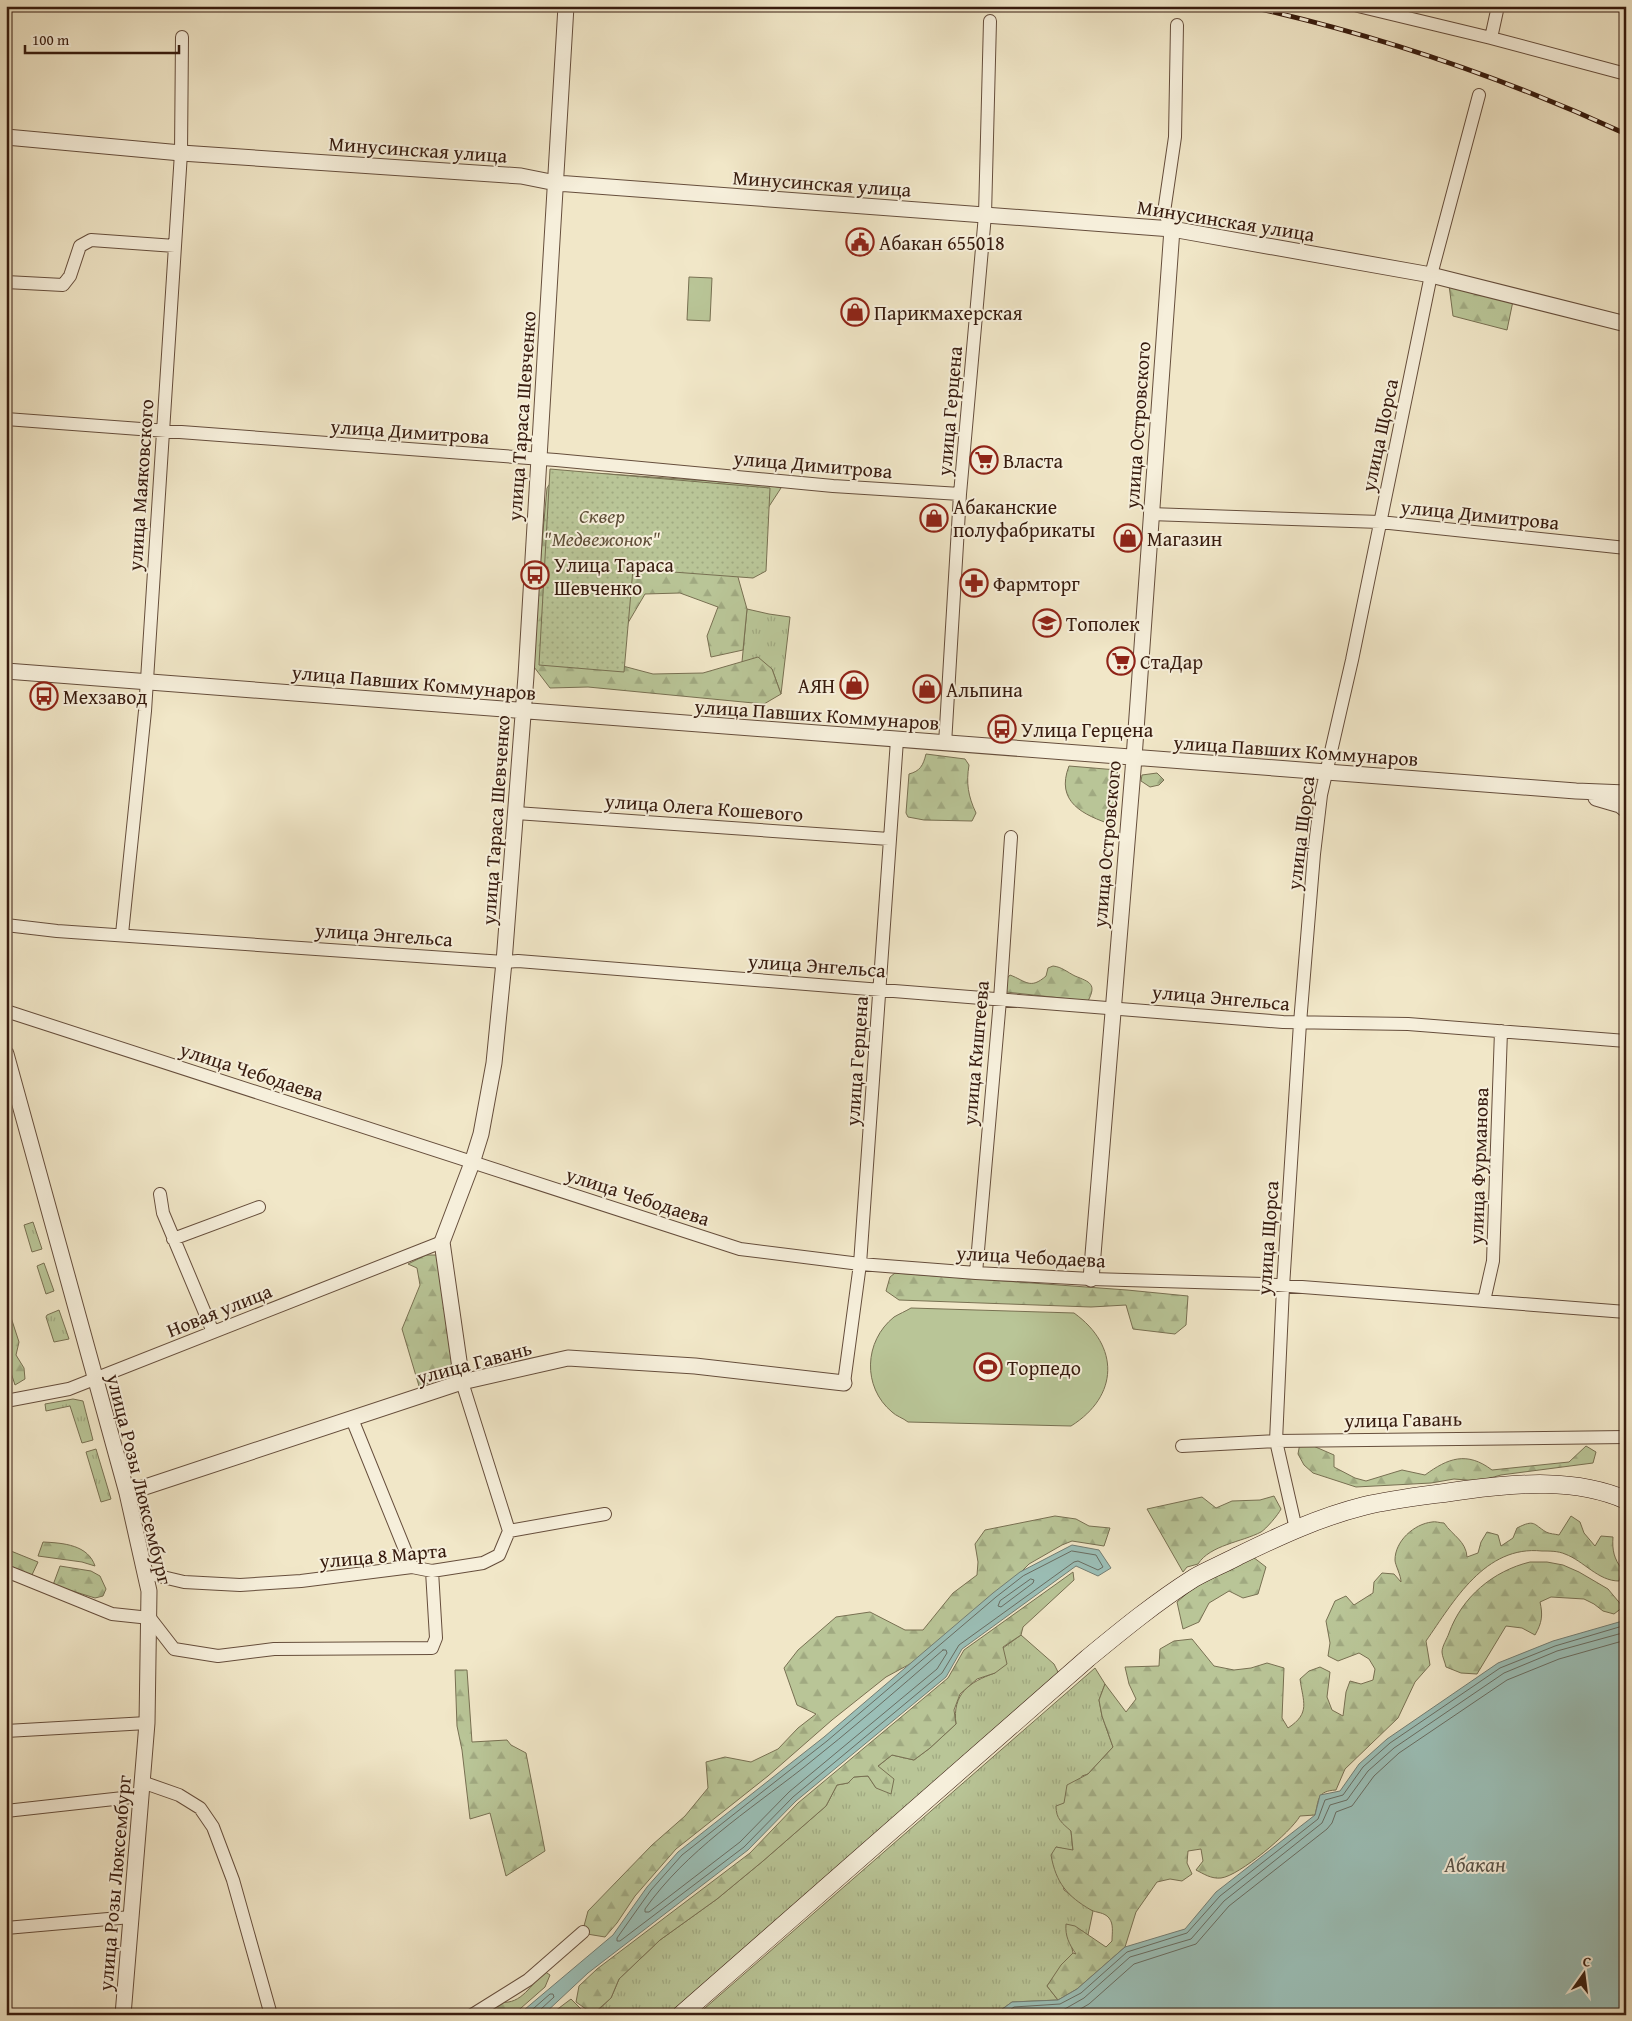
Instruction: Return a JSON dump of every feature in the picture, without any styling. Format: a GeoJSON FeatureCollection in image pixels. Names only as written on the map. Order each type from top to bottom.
{"type":"FeatureCollection","features":[{"type":"Feature","properties":{"kind":"main road"},"geometry":{"type":"LineString","coordinates":[[681,2015],[1138,1616],[1195,1578],[1296,1529],[1326,1517],[1366,1506],[1490,1487],[1537,1484],[1565,1485],[1593,1490],[1626,1500]]}},
{"type":"Feature","properties":{"kind":"street","name":"улица Тараса Шевченко"},"geometry":{"type":"LineString","coordinates":[[509,1531],[462,1382],[442,1242],[481,1134],[494,1063],[504,962],[523,711],[566,6]]}},
{"type":"Feature","properties":{"kind":"street"},"geometry":{"type":"LineString","coordinates":[[1358,6],[1491,38],[1626,74]]}},
{"type":"Feature","properties":{"kind":"street"},"geometry":{"type":"LineString","coordinates":[[1491,38],[1498,6]]}},
{"type":"Feature","properties":{"kind":"street","name":"улица Герцена"},"geometry":{"type":"LineString","coordinates":[[945,744],[960,494],[985,215],[990,21]]}},
{"type":"Feature","properties":{"kind":"street","name":"улица Островского"},"geometry":{"type":"LineString","coordinates":[[1091,1279],[1134,758],[1150,514],[1172,230],[1164,212],[1175,138],[1177,25]]}},
{"type":"Feature","properties":{"kind":"street","name":"улица Маяковского"},"geometry":{"type":"LineString","coordinates":[[122,934],[145,711],[181,152],[182,37]]}},
{"type":"Feature","properties":{"kind":"street","name":"улица Щорса"},"geometry":{"type":"LineString","coordinates":[[1296,1529],[1276,1441],[1283,1287],[1300,1023],[1314,854],[1326,773],[1352,660],[1431,275],[1479,95]]}},
{"type":"Feature","properties":{"kind":"street","name":"Минусинская улица"},"geometry":{"type":"LineString","coordinates":[[6,136],[181,152],[521,176],[556,183],[1172,230],[1431,275],[1626,324]]}},
{"type":"Feature","properties":{"kind":"street"},"geometry":{"type":"LineString","coordinates":[[6,282],[63,285],[70,276],[80,246],[91,240],[175,246]]}},
{"type":"Feature","properties":{"kind":"street","name":"улица Димитрова"},"geometry":{"type":"LineString","coordinates":[[6,419],[538,459],[833,486],[960,494]]}},
{"type":"Feature","properties":{"kind":"street","name":"улица Димитрова"},"geometry":{"type":"LineString","coordinates":[[1150,514],[1380,522],[1626,548]]}},
{"type":"Feature","properties":{"kind":"street","name":"улица Павших Коммунаров"},"geometry":{"type":"LineString","coordinates":[[6,671],[146,680],[1326,773],[1626,793]]}},
{"type":"Feature","properties":{"kind":"street","name":"улица Герцена"},"geometry":{"type":"LineString","coordinates":[[844,1383],[860,1264],[897,740]]}},
{"type":"Feature","properties":{"kind":"street"},"geometry":{"type":"LineString","coordinates":[[1576,791],[1620,805],[1626,810]]}},
{"type":"Feature","properties":{"kind":"street","name":"улица Олега Кошевого"},"geometry":{"type":"LineString","coordinates":[[516,813],[889,839]]}},
{"type":"Feature","properties":{"kind":"street","name":"улица Киштеева"},"geometry":{"type":"LineString","coordinates":[[976,1273],[1000,1000],[1011,837]]}},
{"type":"Feature","properties":{"kind":"street","name":"улица Энгельса"},"geometry":{"type":"LineString","coordinates":[[6,925],[57,931],[122,934],[504,962],[518,961],[1300,1023],[1408,1024],[1626,1041]]}},
{"type":"Feature","properties":{"kind":"street","name":"улица Чебодаева"},"geometry":{"type":"LineString","coordinates":[[6,1010],[740,1249],[860,1264],[976,1273],[1091,1279],[1264,1284],[1283,1287],[1626,1312]]}},
{"type":"Feature","properties":{"kind":"street","name":"улица Фурманова"},"geometry":{"type":"LineString","coordinates":[[1484,1301],[1494,1261],[1501,1031]]}},
{"type":"Feature","properties":{"kind":"street","name":"улица Розы Люксембург"},"geometry":{"type":"LineString","coordinates":[[6,1054],[127,1493],[149,1591],[147,1723],[124,2015]]}},
{"type":"Feature","properties":{"kind":"street"},"geometry":{"type":"LineString","coordinates":[[160,1194],[163,1213],[213,1332]]}},
{"type":"Feature","properties":{"kind":"street"},"geometry":{"type":"LineString","coordinates":[[173,1239],[258,1207]]}},
{"type":"Feature","properties":{"kind":"street","name":"Новая улица"},"geometry":{"type":"LineString","coordinates":[[6,1401],[69,1389],[96,1380],[442,1242]]}},
{"type":"Feature","properties":{"kind":"street","name":"улица Гавань"},"geometry":{"type":"LineString","coordinates":[[127,1493],[462,1382],[568,1358],[695,1366],[844,1383]]}},
{"type":"Feature","properties":{"kind":"street"},"geometry":{"type":"LineString","coordinates":[[352,1420],[412,1567]]}},
{"type":"Feature","properties":{"kind":"street","name":"улица Гавань"},"geometry":{"type":"LineString","coordinates":[[1182,1446],[1276,1441],[1626,1437]]}},
{"type":"Feature","properties":{"kind":"street"},"geometry":{"type":"LineString","coordinates":[[509,1531],[605,1514]]}},
{"type":"Feature","properties":{"kind":"street","name":"улица 8 Марта"},"geometry":{"type":"LineString","coordinates":[[146,1573],[184,1582],[240,1585],[301,1581],[412,1567],[432,1571],[483,1563],[499,1555],[509,1531]]}},
{"type":"Feature","properties":{"kind":"street"},"geometry":{"type":"LineString","coordinates":[[6,1571],[112,1614],[150,1618],[174,1649],[218,1656],[274,1649],[432,1648],[436,1638],[432,1571]]}},
{"type":"Feature","properties":{"kind":"street"},"geometry":{"type":"LineString","coordinates":[[6,1731],[147,1723]]}},
{"type":"Feature","properties":{"kind":"street"},"geometry":{"type":"LineString","coordinates":[[6,1810],[142,1789],[179,1795],[200,1808],[213,1827],[233,1880],[272,2015]]}},
{"type":"Feature","properties":{"kind":"street"},"geometry":{"type":"LineString","coordinates":[[6,1928],[131,1917]]}},
{"type":"Feature","properties":{"kind":"street"},"geometry":{"type":"LineString","coordinates":[[472,2015],[528,1980],[582,1932]]}},
{"type":"Feature","properties":{"kind":"green space"},"geometry":{"type":"Polygon","coordinates":[[[689,277],[712,278],[710,321],[687,320],[689,277]]]}},
{"type":"Feature","properties":{"kind":"green space"},"geometry":{"type":"Polygon","coordinates":[[[1449,285],[1513,301],[1507,330],[1453,316],[1449,285]]]}},
{"type":"Feature","properties":{"kind":"green space","name":"Сквер \"Медвежонок\""},"geometry":{"type":"Polygon","coordinates":[[[550,469],[770,488],[766,571],[753,578],[633,569],[624,672],[539,665],[550,469]]]}},
{"type":"Feature","properties":{"kind":"green space","name":"Сквер \"Медвежонок\""},"geometry":{"type":"Polygon","coordinates":[[[558,472],[769,485],[781,488],[768,508],[736,570],[747,609],[743,650],[711,657],[707,636],[718,607],[680,593],[645,594],[625,628],[619,665],[653,674],[703,673],[758,657],[772,669],[781,694],[764,704],[588,687],[550,688],[531,663],[547,488],[558,472]]]}},
{"type":"Feature","properties":{"kind":"green space"},"geometry":{"type":"Polygon","coordinates":[[[747,609],[790,617],[781,694],[772,669],[742,662],[747,609]]]}},
{"type":"Feature","properties":{"kind":"green space"},"geometry":{"type":"Polygon","coordinates":[[[926,754],[965,759],[969,765],[969,795],[976,813],[972,821],[924,820],[908,817],[906,813],[909,774],[920,767],[924,762],[926,754]]]}},
{"type":"Feature","properties":{"kind":"green space"},"geometry":{"type":"Polygon","coordinates":[[[1069,766],[1117,770],[1113,825],[1092,817],[1074,805],[1066,789],[1069,766]]]}},
{"type":"Feature","properties":{"kind":"green space"},"geometry":{"type":"Polygon","coordinates":[[[1157,773],[1164,780],[1159,785],[1150,787],[1141,781],[1142,775],[1157,773]]]}},
{"type":"Feature","properties":{"kind":"green space"},"geometry":{"type":"Polygon","coordinates":[[[1053,966],[1090,984],[1092,991],[1088,1001],[1006,992],[1003,983],[1010,975],[1028,983],[1036,983],[1046,976],[1048,968],[1053,966]]]}},
{"type":"Feature","properties":{"kind":"green space"},"geometry":{"type":"Polygon","coordinates":[[[33,1222],[42,1249],[32,1252],[24,1225],[33,1222]]]}},
{"type":"Feature","properties":{"kind":"green space"},"geometry":{"type":"Polygon","coordinates":[[[426,1255],[437,1255],[452,1363],[438,1380],[419,1386],[402,1329],[420,1285],[417,1268],[408,1264],[426,1255]]]}},
{"type":"Feature","properties":{"kind":"green space"},"geometry":{"type":"Polygon","coordinates":[[[44,1263],[54,1291],[46,1294],[37,1266],[44,1263]]]}},
{"type":"Feature","properties":{"kind":"green space"},"geometry":{"type":"Polygon","coordinates":[[[895,1273],[1188,1296],[1186,1325],[1175,1334],[1133,1329],[1126,1305],[1091,1307],[899,1300],[886,1291],[890,1277],[895,1273]]]}},
{"type":"Feature","properties":{"kind":"green space"},"geometry":{"type":"Polygon","coordinates":[[[6,1302],[19,1342],[16,1355],[24,1368],[25,1379],[15,1385],[9,1365],[6,1334],[6,1302]]]}},
{"type":"Feature","properties":{"kind":"green space","name":"Торпедо"},"geometry":{"type":"Polygon","coordinates":[[[911,1308],[1074,1313],[1089,1326],[1100,1340],[1106,1355],[1108,1371],[1105,1386],[1098,1400],[1087,1414],[1071,1426],[908,1422],[882,1402],[875,1390],[870,1364],[872,1351],[884,1327],[894,1317],[911,1308]]]}},
{"type":"Feature","properties":{"kind":"green space"},"geometry":{"type":"Polygon","coordinates":[[[59,1310],[69,1339],[54,1342],[46,1317],[59,1310]]]}},
{"type":"Feature","properties":{"kind":"green space"},"geometry":{"type":"Polygon","coordinates":[[[73,1399],[83,1401],[93,1440],[82,1443],[70,1406],[46,1411],[45,1404],[73,1399]]]}},
{"type":"Feature","properties":{"kind":"green space"},"geometry":{"type":"Polygon","coordinates":[[[1300,1443],[1311,1445],[1334,1455],[1334,1467],[1355,1478],[1366,1481],[1402,1470],[1425,1475],[1442,1464],[1458,1459],[1474,1460],[1492,1470],[1569,1462],[1586,1446],[1596,1452],[1593,1463],[1501,1475],[1479,1481],[1454,1479],[1431,1483],[1356,1487],[1313,1473],[1304,1465],[1298,1454],[1300,1443]]]}},
{"type":"Feature","properties":{"kind":"green space"},"geometry":{"type":"Polygon","coordinates":[[[96,1449],[111,1499],[101,1502],[86,1452],[96,1449]]]}},
{"type":"Feature","properties":{"kind":"green space"},"geometry":{"type":"Polygon","coordinates":[[[1274,1496],[1281,1509],[1261,1532],[1210,1552],[1198,1564],[1187,1567],[1183,1572],[1147,1509],[1202,1497],[1216,1508],[1232,1501],[1260,1500],[1274,1496]]]}},
{"type":"Feature","properties":{"kind":"green space"},"geometry":{"type":"Polygon","coordinates":[[[1055,1516],[1076,1519],[1089,1526],[1110,1528],[1104,1546],[1072,1541],[1029,1564],[1004,1589],[932,1652],[886,1677],[832,1720],[768,1776],[676,1849],[635,1896],[605,1937],[587,1934],[584,1926],[588,1911],[652,1845],[685,1816],[708,1788],[706,1762],[725,1757],[751,1762],[778,1749],[798,1728],[816,1714],[797,1705],[784,1668],[798,1650],[836,1617],[870,1612],[905,1630],[923,1630],[953,1593],[977,1575],[978,1562],[975,1544],[985,1530],[1055,1516]]]}},
{"type":"Feature","properties":{"kind":"green space"},"geometry":{"type":"Polygon","coordinates":[[[1571,1516],[1580,1522],[1584,1533],[1595,1546],[1601,1536],[1613,1537],[1614,1554],[1622,1569],[1619,1581],[1604,1578],[1572,1557],[1554,1551],[1522,1552],[1504,1557],[1488,1566],[1460,1593],[1426,1641],[1430,1665],[1415,1682],[1398,1718],[1345,1769],[1336,1790],[1322,1794],[1318,1800],[1315,1815],[1300,1816],[1276,1842],[1252,1862],[1240,1870],[1221,1878],[1211,1877],[1196,1870],[1203,1861],[1201,1849],[1188,1851],[1187,1863],[1192,1874],[1182,1881],[1170,1879],[1157,1882],[1136,1912],[1125,1947],[1077,1989],[1058,2000],[1047,1986],[1061,1965],[1073,1953],[1076,1954],[1068,1940],[1066,1924],[1075,1926],[1106,1947],[1112,1941],[1111,1920],[1103,1914],[1091,1910],[1069,1894],[1056,1873],[1051,1855],[1056,1847],[1073,1850],[1071,1831],[1060,1820],[1056,1810],[1056,1806],[1064,1803],[1067,1785],[1088,1774],[1113,1747],[1102,1716],[1099,1700],[1105,1684],[1126,1712],[1136,1699],[1129,1684],[1125,1667],[1159,1666],[1160,1649],[1174,1641],[1192,1639],[1214,1666],[1234,1670],[1251,1668],[1267,1663],[1284,1668],[1282,1718],[1288,1728],[1295,1723],[1303,1712],[1304,1701],[1300,1679],[1309,1671],[1320,1667],[1330,1672],[1327,1697],[1332,1710],[1343,1716],[1346,1692],[1350,1681],[1361,1684],[1373,1680],[1375,1669],[1369,1659],[1359,1653],[1338,1661],[1328,1656],[1330,1643],[1326,1621],[1335,1601],[1346,1596],[1354,1605],[1373,1593],[1374,1582],[1382,1573],[1394,1574],[1401,1582],[1395,1560],[1396,1553],[1402,1540],[1412,1530],[1425,1523],[1444,1523],[1462,1543],[1467,1557],[1478,1553],[1481,1542],[1487,1532],[1498,1535],[1501,1546],[1513,1538],[1517,1528],[1531,1523],[1546,1532],[1559,1535],[1571,1516]]]}},
{"type":"Feature","properties":{"kind":"green space"},"geometry":{"type":"Polygon","coordinates":[[[43,1542],[67,1544],[81,1549],[92,1559],[95,1566],[82,1562],[38,1556],[43,1542]]]}},
{"type":"Feature","properties":{"kind":"green space"},"geometry":{"type":"Polygon","coordinates":[[[6,1549],[38,1562],[31,1577],[6,1568],[6,1549]]]}},
{"type":"Feature","properties":{"kind":"green space"},"geometry":{"type":"Polygon","coordinates":[[[1253,1557],[1266,1567],[1258,1594],[1243,1598],[1229,1591],[1209,1603],[1199,1622],[1183,1629],[1177,1602],[1199,1583],[1253,1557]]]}},
{"type":"Feature","properties":{"kind":"green space"},"geometry":{"type":"Polygon","coordinates":[[[1530,1562],[1547,1562],[1563,1565],[1579,1572],[1608,1589],[1623,1607],[1614,1614],[1603,1611],[1584,1599],[1551,1597],[1540,1602],[1541,1619],[1535,1635],[1522,1628],[1506,1626],[1477,1674],[1461,1673],[1446,1667],[1442,1654],[1443,1647],[1462,1608],[1480,1587],[1516,1566],[1530,1562]]]}},
{"type":"Feature","properties":{"kind":"green space"},"geometry":{"type":"Polygon","coordinates":[[[60,1566],[91,1571],[100,1576],[106,1589],[103,1596],[95,1598],[53,1585],[60,1566]]]}},
{"type":"Feature","properties":{"kind":"green space"},"geometry":{"type":"Polygon","coordinates":[[[1073,1572],[1074,1580],[1023,1627],[1021,1635],[1003,1647],[1007,1664],[995,1673],[977,1679],[960,1694],[954,1710],[956,1724],[914,1760],[892,1755],[878,1766],[894,1779],[891,1794],[876,1788],[868,1776],[854,1777],[848,1783],[837,1785],[826,1806],[717,1899],[660,1940],[619,1979],[611,1998],[593,2014],[576,2002],[579,1986],[597,1969],[750,1853],[798,1803],[948,1678],[964,1650],[1073,1572]]]}},
{"type":"Feature","properties":{"kind":"green space"},"geometry":{"type":"Polygon","coordinates":[[[1021,1635],[1054,1664],[1059,1674],[668,2015],[593,2015],[611,1998],[619,1979],[660,1940],[717,1899],[826,1806],[837,1785],[848,1783],[854,1777],[868,1776],[876,1788],[877,1767],[892,1755],[914,1760],[930,1748],[956,1724],[955,1714],[957,1705],[964,1691],[970,1685],[995,1673],[1003,1648],[1021,1635]]]}},
{"type":"Feature","properties":{"kind":"green space"},"geometry":{"type":"Polygon","coordinates":[[[1095,1668],[1105,1684],[1099,1700],[1102,1716],[1113,1747],[1088,1774],[1082,1776],[1071,1831],[1073,1851],[1056,1847],[1064,1890],[1093,1911],[1088,1935],[1067,1925],[1073,1953],[1047,1986],[1058,2000],[1012,2002],[994,2015],[697,2015],[1095,1668]]]}},
{"type":"Feature","properties":{"kind":"green space"},"geometry":{"type":"Polygon","coordinates":[[[455,1670],[467,1670],[472,1742],[507,1740],[511,1745],[526,1753],[545,1851],[506,1876],[490,1813],[470,1819],[462,1750],[457,1726],[455,1670]]]}},
{"type":"Feature","properties":{"kind":"green space"},"geometry":{"type":"Polygon","coordinates":[[[544,1971],[550,1975],[545,1987],[513,2015],[481,2015],[501,2002],[508,2002],[520,1997],[544,1971]]]}},
{"type":"Feature","properties":{"kind":"green space"},"geometry":{"type":"Polygon","coordinates":[[[571,1999],[587,2015],[551,2015],[551,2014],[571,1999]]]}},
{"type":"Feature","properties":{"kind":"water"},"geometry":{"type":"Polygon","coordinates":[[[1072,1545],[1099,1550],[1111,1568],[1098,1576],[1076,1566],[962,1649],[946,1677],[796,1801],[748,1850],[588,1973],[543,2015],[518,2015],[613,1935],[647,1887],[678,1852],[824,1737],[993,1593],[1020,1572],[1072,1545]]]}},
{"type":"Feature","properties":{"kind":"water","name":"Абакан"},"geometry":{"type":"Polygon","coordinates":[[[1626,1620],[1626,2015],[994,2015],[1012,2002],[1058,2000],[1077,1989],[1125,1947],[1185,1929],[1216,1892],[1315,1815],[1320,1795],[1340,1791],[1359,1764],[1387,1739],[1498,1663],[1553,1641],[1626,1620]]]}},
{"type":"Feature","properties":{"kind":"railway"},"geometry":{"type":"LineString","coordinates":[[1247,6],[1393,44],[1534,94],[1626,134]]}},
{"type":"Feature","properties":{"kind":"place","name":"Абакан 655018"},"geometry":{"type":"Point","coordinates":[860,242]}},
{"type":"Feature","properties":{"kind":"place","name":"Парикмахерская"},"geometry":{"type":"Point","coordinates":[855,312]}},
{"type":"Feature","properties":{"kind":"place","name":"Власта"},"geometry":{"type":"Point","coordinates":[984,460]}},
{"type":"Feature","properties":{"kind":"place","name":"Абаканские полуфабрикаты"},"geometry":{"type":"Point","coordinates":[934,518]}},
{"type":"Feature","properties":{"kind":"place","name":"Магазин"},"geometry":{"type":"Point","coordinates":[1128,538]}},
{"type":"Feature","properties":{"kind":"place","name":"Улица Тараса Шевченко"},"geometry":{"type":"Point","coordinates":[535,575]}},
{"type":"Feature","properties":{"kind":"place","name":"Фармторг"},"geometry":{"type":"Point","coordinates":[974,583]}},
{"type":"Feature","properties":{"kind":"place","name":"Тополек"},"geometry":{"type":"Point","coordinates":[1047,623]}},
{"type":"Feature","properties":{"kind":"place","name":"СтаДар"},"geometry":{"type":"Point","coordinates":[1121,661]}},
{"type":"Feature","properties":{"kind":"place","name":"АЯН"},"geometry":{"type":"Point","coordinates":[854,685]}},
{"type":"Feature","properties":{"kind":"place","name":"Альпина"},"geometry":{"type":"Point","coordinates":[927,689]}},
{"type":"Feature","properties":{"kind":"place","name":"Мехзавод"},"geometry":{"type":"Point","coordinates":[44,696]}},
{"type":"Feature","properties":{"kind":"place","name":"Улица Герцена"},"geometry":{"type":"Point","coordinates":[1002,729]}},
{"type":"Feature","properties":{"kind":"place","name":"Торпедо"},"geometry":{"type":"Point","coordinates":[988,1367]}}]}
